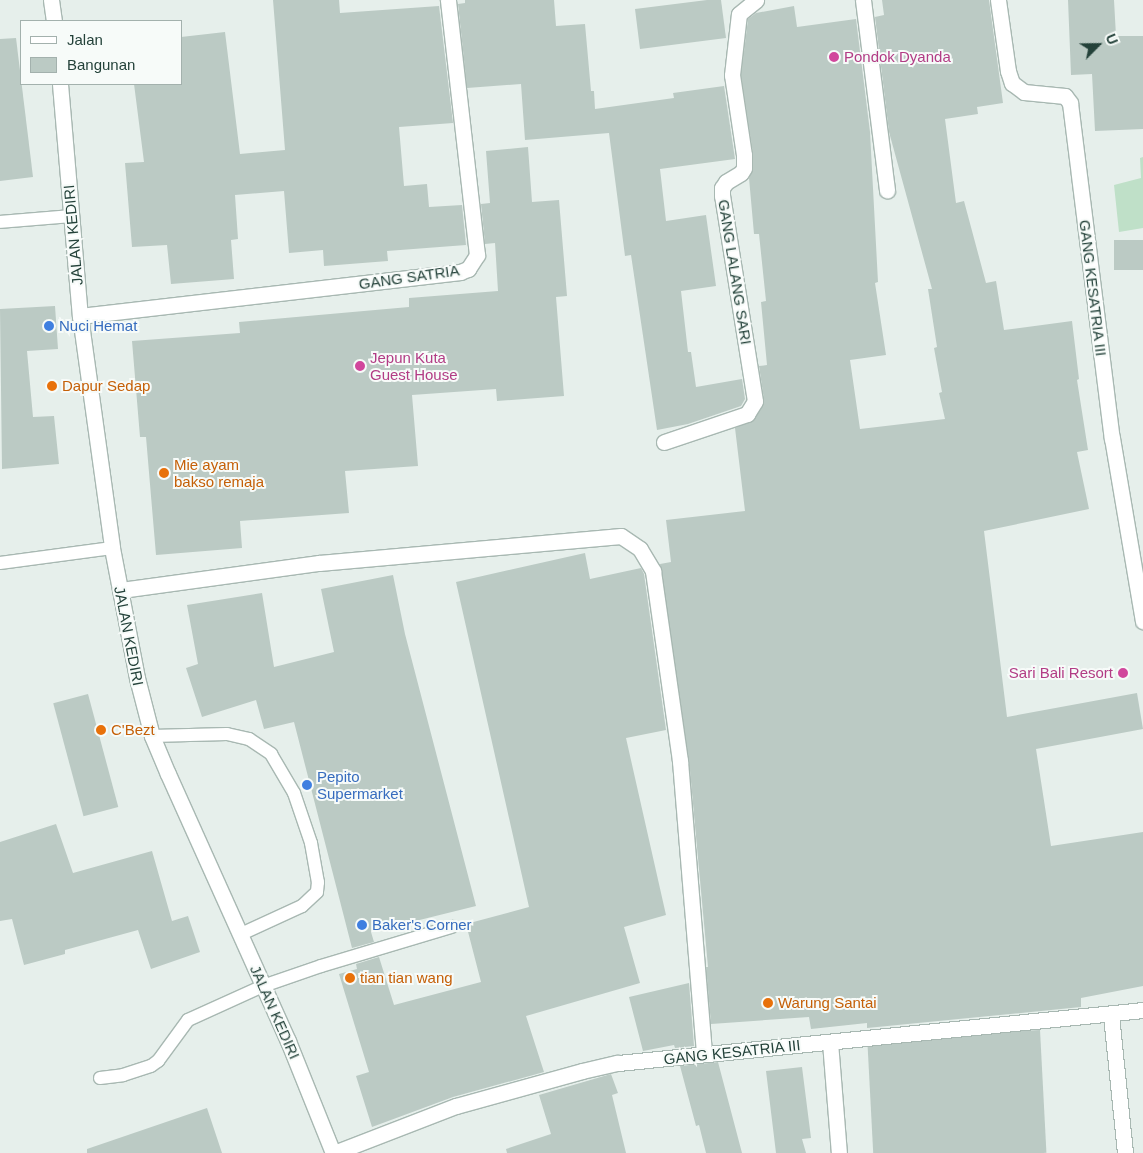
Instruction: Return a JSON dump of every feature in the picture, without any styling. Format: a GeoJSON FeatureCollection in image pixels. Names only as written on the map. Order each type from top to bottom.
{"type":"FeatureCollection","features":[{"type":"Feature","properties":{"kind":"street"},"geometry":{"type":"LineString","coordinates":[[51,0],[54,20]]}},
{"type":"Feature","properties":{"kind":"street","name":"GANG SATRIA"},"geometry":{"type":"LineString","coordinates":[[80,316],[460,272],[468,269],[477,254],[448,0]]}},
{"type":"Feature","properties":{"kind":"street","name":"GANG LALANG SARI"},"geometry":{"type":"LineString","coordinates":[[664,442],[747,414],[755,401],[722,188],[726,182],[744,168],[744,155],[732,74],[739,14],[756,0]]}},
{"type":"Feature","properties":{"kind":"street"},"geometry":{"type":"LineString","coordinates":[[864,0],[887,190]]}},
{"type":"Feature","properties":{"kind":"street","name":"GANG KESATRIA III"},"geometry":{"type":"LineString","coordinates":[[998,0],[1008,71],[1012,83],[1024,92],[1065,96],[1070,103],[1112,438],[1143,620]]}},
{"type":"Feature","properties":{"kind":"street","name":"JALAN KEDIRI"},"geometry":{"type":"LineString","coordinates":[[60,85],[80,316],[112,548],[137,678],[152,736],[192,830],[295,1057],[333,1153]]}},
{"type":"Feature","properties":{"kind":"street"},"geometry":{"type":"LineString","coordinates":[[121,590],[319,563],[621,536],[640,549],[653,571],[680,761],[704,1054]]}},
{"type":"Feature","properties":{"kind":"street","name":"GANG KESATRIA III"},"geometry":{"type":"LineString","coordinates":[[333,1153],[456,1106],[582,1071],[618,1063],[987,1025],[1110,1015],[1143,1010]]}},
{"type":"Feature","properties":{"kind":"street"},"geometry":{"type":"LineString","coordinates":[[1110,1015],[1125,1153]]}},
{"type":"Feature","properties":{"kind":"street"},"geometry":{"type":"LineString","coordinates":[[830,1042],[839,1153]]}},
{"type":"Feature","properties":{"kind":"lane"},"geometry":{"type":"LineString","coordinates":[[0,222],[72,216]]}},
{"type":"Feature","properties":{"kind":"lane"},"geometry":{"type":"LineString","coordinates":[[0,563],[112,548]]}},
{"type":"Feature","properties":{"kind":"lane"},"geometry":{"type":"LineString","coordinates":[[152,736],[227,734],[249,739],[271,754],[294,793],[311,843],[318,882],[317,892],[302,906],[240,934]]}},
{"type":"Feature","properties":{"kind":"lane"},"geometry":{"type":"LineString","coordinates":[[100,1078],[123,1075],[151,1066],[158,1061],[188,1020],[263,986],[320,966],[451,926]]}},
{"type":"Feature","properties":{"kind":"green space"},"geometry":{"type":"Polygon","coordinates":[[[1143,157],[1143,228],[1119,232],[1114,185],[1141,178],[1140,158],[1143,157]]]}},
{"type":"Feature","properties":{"kind":"building"},"geometry":{"type":"Polygon","coordinates":[[[273,0],[339,0],[340,13],[439,6],[453,123],[399,127],[404,186],[427,184],[429,207],[462,205],[466,245],[387,251],[388,261],[324,266],[323,250],[289,253],[284,191],[235,195],[238,239],[231,240],[234,279],[171,284],[167,245],[132,247],[125,163],[144,162],[134,85],[182,85],[182,37],[225,32],[240,154],[285,150],[273,0]]]}},
{"type":"Feature","properties":{"kind":"building"},"geometry":{"type":"Polygon","coordinates":[[[465,0],[554,0],[556,26],[585,24],[591,91],[594,91],[595,109],[674,98],[673,93],[724,86],[735,159],[660,169],[666,221],[706,215],[716,286],[681,291],[688,352],[691,352],[696,387],[742,379],[745,399],[741,406],[688,424],[657,430],[631,255],[625,256],[609,133],[525,140],[521,84],[467,88],[458,4],[465,3],[465,0]]]}},
{"type":"Feature","properties":{"kind":"building"},"geometry":{"type":"Polygon","coordinates":[[[721,0],[726,38],[640,49],[635,9],[721,0]]]}},
{"type":"Feature","properties":{"kind":"building"},"geometry":{"type":"Polygon","coordinates":[[[882,0],[989,0],[1003,103],[977,107],[978,114],[945,119],[956,203],[964,201],[986,283],[996,281],[1004,330],[1072,321],[1079,379],[1077,380],[1088,450],[1077,452],[1089,509],[984,531],[1007,717],[1137,693],[1143,729],[1036,749],[1051,846],[1143,832],[1143,986],[1081,998],[1081,1007],[867,1028],[867,1023],[811,1029],[809,1017],[711,1024],[706,967],[708,967],[689,760],[660,564],[671,562],[666,520],[745,511],[735,428],[755,419],[764,400],[759,366],[767,365],[761,302],[766,301],[759,234],[754,234],[749,178],[753,168],[753,154],[741,75],[748,19],[756,13],[794,6],[797,27],[856,19],[870,132],[878,282],[875,283],[886,355],[850,360],[860,429],[945,419],[939,393],[942,392],[934,348],[937,347],[928,289],[932,289],[889,132],[875,17],[884,15],[882,0]]]}},
{"type":"Feature","properties":{"kind":"building"},"geometry":{"type":"Polygon","coordinates":[[[1068,0],[1114,0],[1116,36],[1143,36],[1143,129],[1095,131],[1092,74],[1071,75],[1068,0]]]}},
{"type":"Feature","properties":{"kind":"building"},"geometry":{"type":"Polygon","coordinates":[[[16,38],[20,85],[22,85],[33,177],[0,181],[0,39],[16,38]]]}},
{"type":"Feature","properties":{"kind":"building"},"geometry":{"type":"Polygon","coordinates":[[[528,147],[532,202],[559,200],[567,296],[556,297],[564,396],[497,401],[496,389],[412,395],[418,466],[345,471],[349,513],[240,521],[242,548],[156,555],[146,437],[140,437],[132,341],[240,333],[239,322],[409,307],[409,298],[498,291],[495,243],[485,244],[481,204],[490,203],[486,151],[528,147]]]}},
{"type":"Feature","properties":{"kind":"building"},"geometry":{"type":"Polygon","coordinates":[[[1114,240],[1143,240],[1143,270],[1114,270],[1114,240]]]}},
{"type":"Feature","properties":{"kind":"building"},"geometry":{"type":"Polygon","coordinates":[[[55,306],[58,349],[27,351],[33,417],[54,416],[59,464],[2,469],[0,309],[55,306]]]}},
{"type":"Feature","properties":{"kind":"building"},"geometry":{"type":"Polygon","coordinates":[[[585,553],[590,579],[641,568],[644,574],[666,730],[626,738],[666,915],[624,927],[640,983],[526,1016],[544,1072],[453,1097],[372,1127],[356,1076],[369,1072],[339,974],[357,969],[356,964],[379,957],[394,1005],[481,982],[466,924],[529,907],[456,582],[585,553]]]}},
{"type":"Feature","properties":{"kind":"building"},"geometry":{"type":"Polygon","coordinates":[[[393,575],[405,634],[476,906],[371,932],[374,942],[352,948],[294,722],[264,729],[256,700],[202,717],[186,668],[198,664],[187,605],[262,593],[274,667],[334,652],[321,589],[393,575]]]}},
{"type":"Feature","properties":{"kind":"building"},"geometry":{"type":"Polygon","coordinates":[[[88,694],[118,807],[84,816],[53,703],[88,694]]]}},
{"type":"Feature","properties":{"kind":"building"},"geometry":{"type":"Polygon","coordinates":[[[56,824],[73,873],[152,851],[172,921],[188,916],[200,952],[151,969],[138,930],[65,950],[65,954],[24,965],[12,919],[0,921],[0,842],[56,824]]]}},
{"type":"Feature","properties":{"kind":"building"},"geometry":{"type":"Polygon","coordinates":[[[689,983],[694,1046],[675,1048],[674,1045],[643,1051],[629,997],[689,983]]]}},
{"type":"Feature","properties":{"kind":"building"},"geometry":{"type":"Polygon","coordinates":[[[1040,1030],[1046,1153],[873,1153],[867,1039],[1040,1030]]]}},
{"type":"Feature","properties":{"kind":"building"},"geometry":{"type":"Polygon","coordinates":[[[718,1062],[742,1153],[706,1153],[699,1125],[696,1126],[680,1066],[718,1062]]]}},
{"type":"Feature","properties":{"kind":"building"},"geometry":{"type":"Polygon","coordinates":[[[802,1067],[811,1138],[802,1139],[806,1153],[776,1153],[766,1071],[802,1067]]]}},
{"type":"Feature","properties":{"kind":"building"},"geometry":{"type":"Polygon","coordinates":[[[611,1074],[618,1093],[612,1095],[626,1153],[507,1153],[506,1149],[551,1134],[539,1095],[611,1074]]]}},
{"type":"Feature","properties":{"kind":"building"},"geometry":{"type":"Polygon","coordinates":[[[207,1108],[222,1153],[87,1153],[87,1149],[207,1108]]]}},
{"type":"Feature","properties":{"kind":"place","name":"Pondok Dyanda"},"geometry":{"type":"Point","coordinates":[834,57]}},
{"type":"Feature","properties":{"kind":"place","name":"Nuci Hemat"},"geometry":{"type":"Point","coordinates":[49,326]}},
{"type":"Feature","properties":{"kind":"place","name":"Jepun Kuta Guest House"},"geometry":{"type":"Point","coordinates":[360,366]}},
{"type":"Feature","properties":{"kind":"place","name":"Dapur Sedap"},"geometry":{"type":"Point","coordinates":[52,386]}},
{"type":"Feature","properties":{"kind":"place","name":"Mie ayam bakso remaja"},"geometry":{"type":"Point","coordinates":[164,473]}},
{"type":"Feature","properties":{"kind":"place","name":"Sari Bali Resort"},"geometry":{"type":"Point","coordinates":[1123,673]}},
{"type":"Feature","properties":{"kind":"place","name":"C'Bezt"},"geometry":{"type":"Point","coordinates":[101,730]}},
{"type":"Feature","properties":{"kind":"place","name":"Pepito Supermarket"},"geometry":{"type":"Point","coordinates":[307,785]}},
{"type":"Feature","properties":{"kind":"place","name":"Baker's Corner"},"geometry":{"type":"Point","coordinates":[362,925]}},
{"type":"Feature","properties":{"kind":"place","name":"tian tian wang"},"geometry":{"type":"Point","coordinates":[350,978]}},
{"type":"Feature","properties":{"kind":"place","name":"Warung Santai"},"geometry":{"type":"Point","coordinates":[768,1003]}}]}
